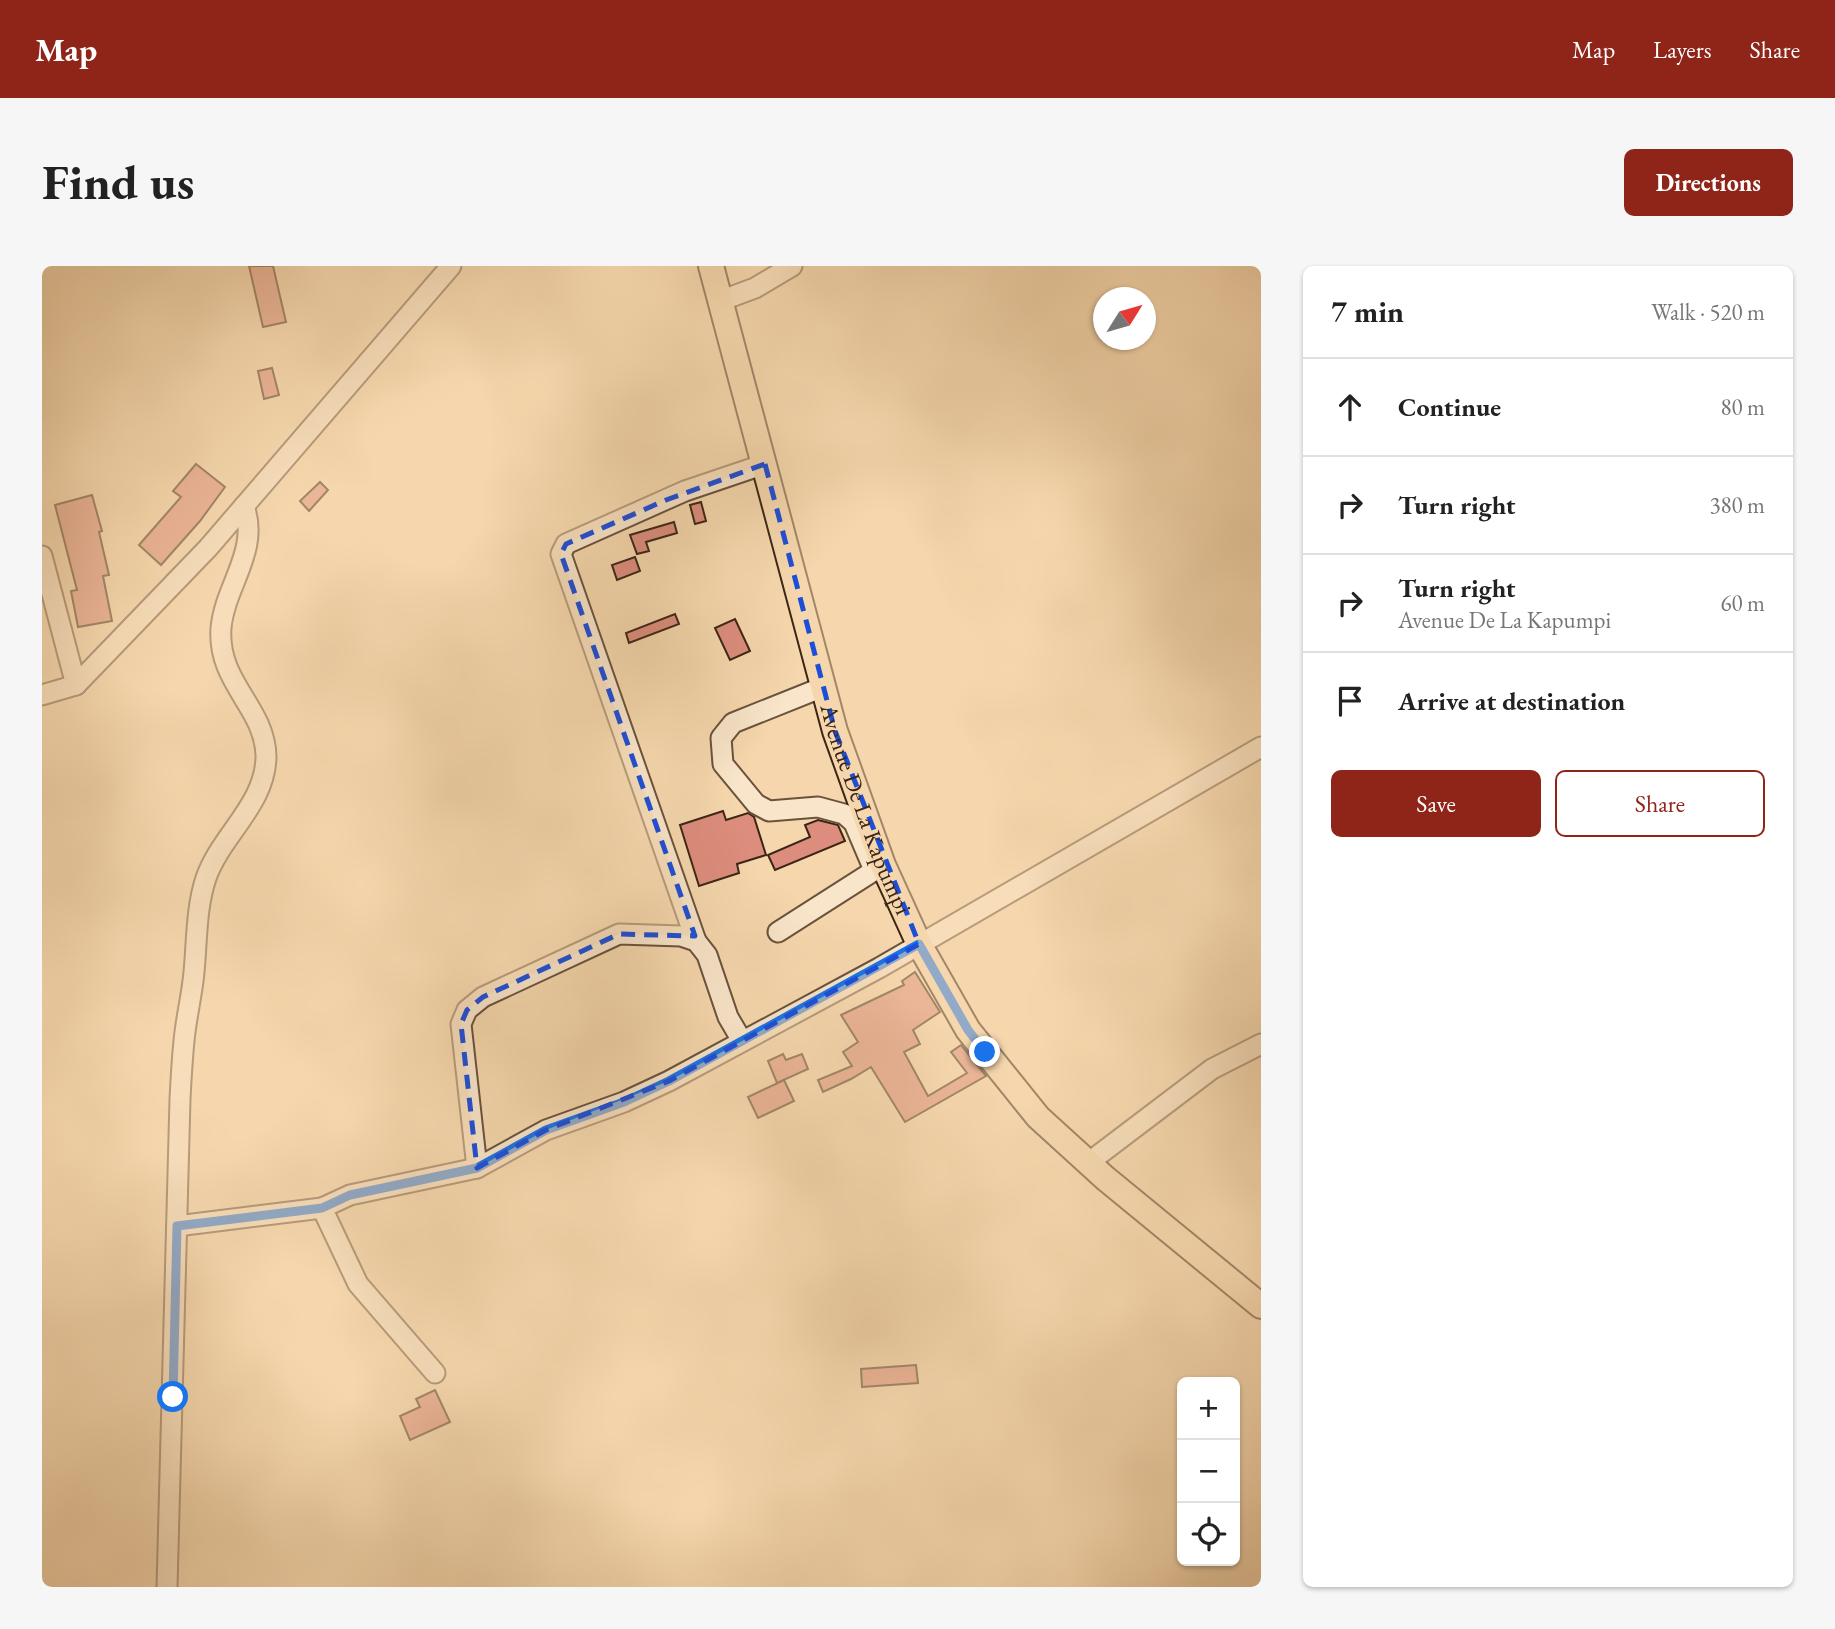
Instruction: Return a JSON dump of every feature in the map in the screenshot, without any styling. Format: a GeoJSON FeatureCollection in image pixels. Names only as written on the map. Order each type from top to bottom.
{"type":"FeatureCollection","features":[{"type":"Feature","properties":{"kind":"main road","name":"Avenue De La Kapumpi"},"geometry":{"type":"LineString","coordinates":[[711,266],[835,731],[879,868],[919,944],[968,1030],[1038,1117],[1088,1163],[1261,1306]]}},
{"type":"Feature","properties":{"kind":"street"},"geometry":{"type":"LineString","coordinates":[[42,695],[76,685],[208,548],[451,266]]}},
{"type":"Feature","properties":{"kind":"street"},"geometry":{"type":"LineString","coordinates":[[720,301],[755,288],[792,266]]}},
{"type":"Feature","properties":{"kind":"street"},"geometry":{"type":"LineString","coordinates":[[741,1041],[728,1017],[707,955],[696,941],[561,554],[566,544],[666,500],[765,464]]}},
{"type":"Feature","properties":{"kind":"street"},"geometry":{"type":"LineString","coordinates":[[167,1587],[183,1052],[193,986],[201,895],[215,857],[250,807],[263,780],[266,756],[259,724],[228,673],[221,638],[224,611],[250,532],[244,506]]}},
{"type":"Feature","properties":{"kind":"street"},"geometry":{"type":"LineString","coordinates":[[42,556],[76,685]]}},
{"type":"Feature","properties":{"kind":"street"},"geometry":{"type":"LineString","coordinates":[[778,932],[879,868],[854,824],[844,814],[818,807],[769,811],[756,804],[723,764],[721,738],[733,723],[823,687]]}},
{"type":"Feature","properties":{"kind":"street"},"geometry":{"type":"LineString","coordinates":[[177,1226],[322,1208],[350,1195],[477,1168],[546,1130],[624,1102],[669,1081],[919,944],[1261,747]]}},
{"type":"Feature","properties":{"kind":"street"},"geometry":{"type":"LineString","coordinates":[[477,1168],[461,1024],[467,1010],[483,997],[619,934],[681,936],[696,941]]}},
{"type":"Feature","properties":{"kind":"street"},"geometry":{"type":"LineString","coordinates":[[1088,1163],[1212,1069],[1261,1044]]}},
{"type":"Feature","properties":{"kind":"street"},"geometry":{"type":"LineString","coordinates":[[322,1208],[358,1284],[435,1373]]}},
{"type":"Feature","properties":{"kind":"highlighted area"},"geometry":{"type":"Polygon","coordinates":[[[765,464],[835,731],[919,944],[669,1081],[546,1130],[477,1168],[461,1024],[467,1010],[483,997],[619,934],[695,936],[561,554],[566,544],[666,500],[765,464]]]}},
{"type":"Feature","properties":{"kind":"building"},"geometry":{"type":"Polygon","coordinates":[[[249,266],[273,266],[286,322],[263,327],[249,266]]]}},
{"type":"Feature","properties":{"kind":"building"},"geometry":{"type":"Polygon","coordinates":[[[272,368],[279,395],[264,399],[258,371],[272,368]]]}},
{"type":"Feature","properties":{"kind":"building"},"geometry":{"type":"Polygon","coordinates":[[[196,464],[225,487],[200,521],[161,565],[139,545],[181,497],[173,491],[196,464]]]}},
{"type":"Feature","properties":{"kind":"building"},"geometry":{"type":"Polygon","coordinates":[[[320,482],[328,490],[309,511],[300,501],[320,482]]]}},
{"type":"Feature","properties":{"kind":"building"},"geometry":{"type":"Polygon","coordinates":[[[92,495],[102,531],[99,532],[109,575],[103,576],[112,621],[78,627],[71,591],[77,590],[55,505],[92,495]]]}},
{"type":"Feature","properties":{"kind":"building"},"geometry":{"type":"Polygon","coordinates":[[[701,502],[706,521],[695,524],[690,505],[701,502]]]}},
{"type":"Feature","properties":{"kind":"building"},"geometry":{"type":"Polygon","coordinates":[[[674,522],[677,533],[646,542],[649,551],[637,554],[630,535],[674,522]]]}},
{"type":"Feature","properties":{"kind":"building"},"geometry":{"type":"Polygon","coordinates":[[[635,557],[640,571],[617,580],[612,565],[635,557]]]}},
{"type":"Feature","properties":{"kind":"building"},"geometry":{"type":"Polygon","coordinates":[[[675,614],[679,624],[629,643],[626,633],[675,614]]]}},
{"type":"Feature","properties":{"kind":"building"},"geometry":{"type":"Polygon","coordinates":[[[735,619],[750,651],[730,660],[715,628],[735,619]]]}},
{"type":"Feature","properties":{"kind":"building"},"geometry":{"type":"Polygon","coordinates":[[[723,811],[726,820],[748,813],[754,817],[766,855],[737,864],[739,873],[699,886],[680,825],[723,811]]]}},
{"type":"Feature","properties":{"kind":"building"},"geometry":{"type":"Polygon","coordinates":[[[818,820],[838,825],[845,841],[775,870],[768,855],[810,837],[805,825],[818,820]]]}},
{"type":"Feature","properties":{"kind":"building"},"geometry":{"type":"Polygon","coordinates":[[[915,972],[940,1012],[913,1030],[920,1044],[904,1052],[928,1096],[967,1073],[951,1052],[961,1045],[986,1076],[905,1122],[871,1067],[823,1092],[818,1080],[852,1066],[843,1052],[858,1042],[841,1015],[904,985],[902,981],[915,972]]]}},
{"type":"Feature","properties":{"kind":"building"},"geometry":{"type":"Polygon","coordinates":[[[783,1054],[786,1060],[802,1054],[808,1069],[777,1083],[768,1061],[783,1054]]]}},
{"type":"Feature","properties":{"kind":"building"},"geometry":{"type":"Polygon","coordinates":[[[784,1080],[794,1101],[758,1118],[748,1097],[784,1080]]]}},
{"type":"Feature","properties":{"kind":"building"},"geometry":{"type":"Polygon","coordinates":[[[916,1365],[918,1383],[862,1387],[861,1369],[916,1365]]]}},
{"type":"Feature","properties":{"kind":"building"},"geometry":{"type":"Polygon","coordinates":[[[435,1390],[450,1422],[410,1440],[400,1416],[420,1407],[416,1399],[435,1390]]]}},
{"type":"Feature","properties":{"kind":"route"},"geometry":{"type":"LineString","coordinates":[[173,1397],[177,1226],[322,1208],[350,1195],[477,1168],[546,1130],[624,1102],[669,1081],[919,944],[968,1030],[985,1052]]}}]}
